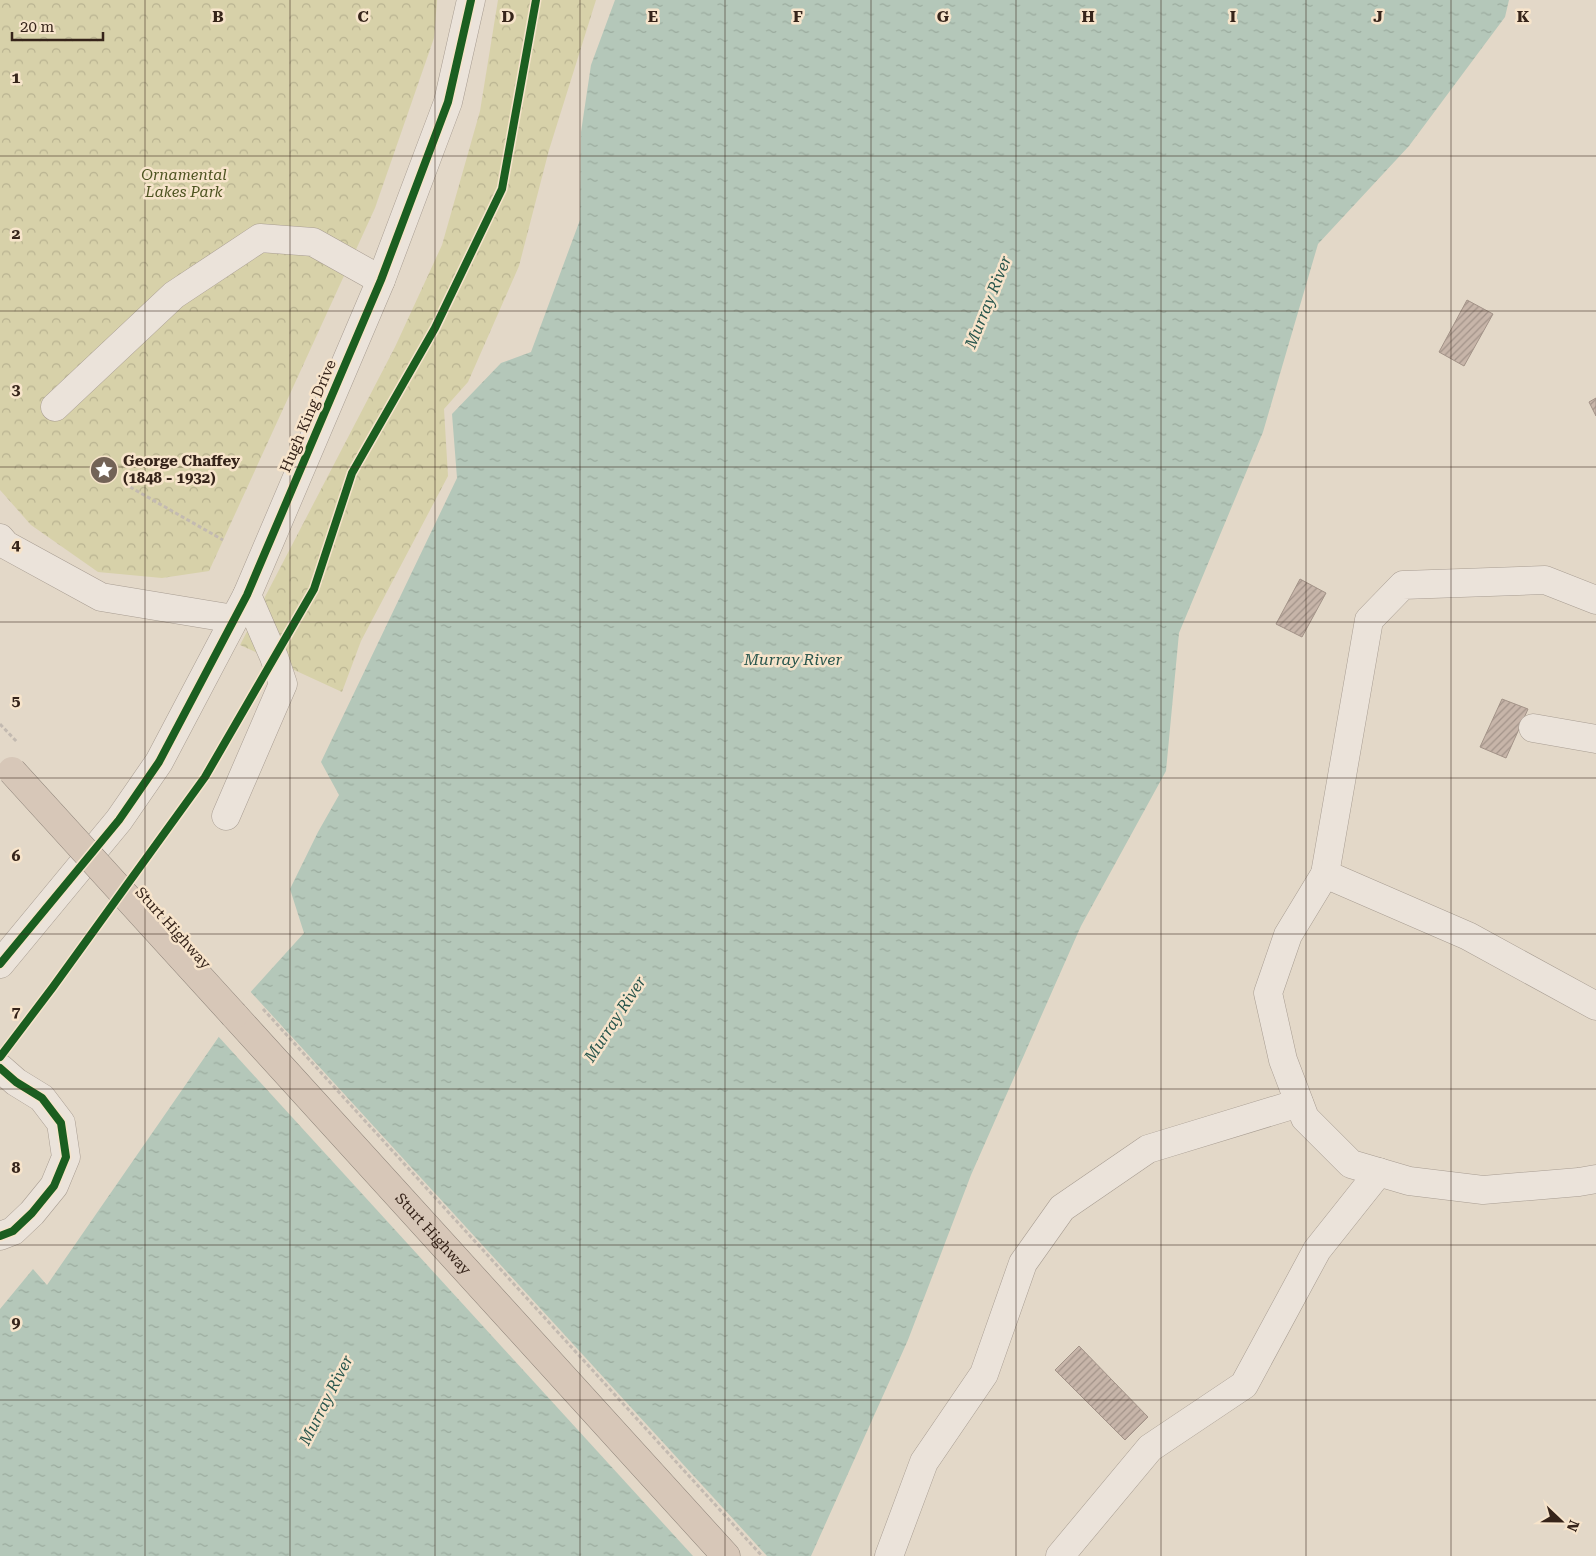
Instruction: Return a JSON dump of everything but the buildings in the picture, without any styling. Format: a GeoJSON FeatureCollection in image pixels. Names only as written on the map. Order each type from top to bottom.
{"type":"FeatureCollection","features":[{"type":"Feature","properties":{"kind":"highway","name":"Sturt Highway"},"geometry":{"type":"LineString","coordinates":[[12,759],[726,1556]]}},
{"type":"Feature","properties":{"kind":"street","name":"Hugh King Drive"},"geometry":{"type":"LineString","coordinates":[[0,964],[119,820],[159,762],[247,595],[381,280],[448,102],[471,0]]}},
{"type":"Feature","properties":{"kind":"street"},"geometry":{"type":"LineString","coordinates":[[55,407],[174,294],[260,238],[314,242],[381,280]]}},
{"type":"Feature","properties":{"kind":"street"},"geometry":{"type":"LineString","coordinates":[[0,538],[6,545],[101,597],[234,619]]}},
{"type":"Feature","properties":{"kind":"street"},"geometry":{"type":"LineString","coordinates":[[1596,600],[1545,580],[1403,585],[1369,620],[1325,874],[1288,935],[1268,993],[1283,1060],[1305,1118],[1351,1164],[1409,1181],[1483,1190],[1596,1179]]}},
{"type":"Feature","properties":{"kind":"street"},"geometry":{"type":"LineString","coordinates":[[226,816],[283,684],[274,657],[247,595]]}},
{"type":"Feature","properties":{"kind":"street"},"geometry":{"type":"LineString","coordinates":[[1533,728],[1596,739]]}},
{"type":"Feature","properties":{"kind":"street"},"geometry":{"type":"LineString","coordinates":[[1325,874],[1468,936],[1596,1006]]}},
{"type":"Feature","properties":{"kind":"street"},"geometry":{"type":"LineString","coordinates":[[0,1068],[16,1082],[42,1098],[62,1123],[66,1157],[54,1186],[32,1213],[12,1231],[0,1236]]}},
{"type":"Feature","properties":{"kind":"street"},"geometry":{"type":"LineString","coordinates":[[889,1556],[924,1462],[984,1374],[1023,1264],[1062,1208],[1148,1149],[1299,1103]]}},
{"type":"Feature","properties":{"kind":"street"},"geometry":{"type":"LineString","coordinates":[[1060,1556],[1150,1448],[1244,1385],[1317,1250],[1379,1172]]}},
{"type":"Feature","properties":{"kind":"path"},"geometry":{"type":"LineString","coordinates":[[130,487],[223,540]]}},
{"type":"Feature","properties":{"kind":"path"},"geometry":{"type":"LineString","coordinates":[[0,724],[12,759]]}},
{"type":"Feature","properties":{"kind":"path"},"geometry":{"type":"LineString","coordinates":[[259,1004],[762,1556]]}},
{"type":"Feature","properties":{"kind":"green space","name":"Ornamental Lakes Park"},"geometry":{"type":"Polygon","coordinates":[[[0,0],[437,0],[434,38],[375,208],[209,571],[162,578],[98,572],[31,525],[0,490],[0,0]]]}},
{"type":"Feature","properties":{"kind":"green space"},"geometry":{"type":"Polygon","coordinates":[[[498,0],[596,0],[549,150],[519,266],[468,382],[444,409],[448,476],[361,641],[342,692],[240,645],[395,347],[442,245],[480,111],[498,0]]]}},
{"type":"Feature","properties":{"kind":"water","name":"Murray River"},"geometry":{"type":"Polygon","coordinates":[[[615,0],[1509,0],[1505,17],[1409,146],[1318,244],[1263,432],[1179,633],[1166,771],[1081,926],[971,1175],[908,1340],[811,1556],[0,1556],[0,1309],[33,1269],[47,1285],[247,996],[304,933],[290,889],[318,832],[339,795],[321,762],[457,478],[452,414],[501,363],[531,352],[580,220],[581,132],[591,65],[615,0]]]}},
{"type":"Feature","properties":{"kind":"pier"},"geometry":{"type":"Polygon","coordinates":[[[249,990],[767,1556],[693,1556],[217,1035],[249,990]]]}},
{"type":"Feature","properties":{"kind":"cycle path"},"geometry":{"type":"LineString","coordinates":[[0,964],[119,820],[159,762],[247,595],[381,280],[448,102],[471,0]]}},
{"type":"Feature","properties":{"kind":"cycle path"},"geometry":{"type":"LineString","coordinates":[[0,1057],[205,777],[314,589],[352,473],[435,328],[502,189],[536,0]]}},
{"type":"Feature","properties":{"kind":"cycle path"},"geometry":{"type":"LineString","coordinates":[[0,1068],[16,1082],[42,1098],[61,1123],[66,1157],[54,1186],[32,1213],[13,1231],[0,1236]]}},
{"type":"Feature","properties":{"kind":"place","name":"George Chaffey (1848 - 1932)"},"geometry":{"type":"Point","coordinates":[104,470]}}]}
